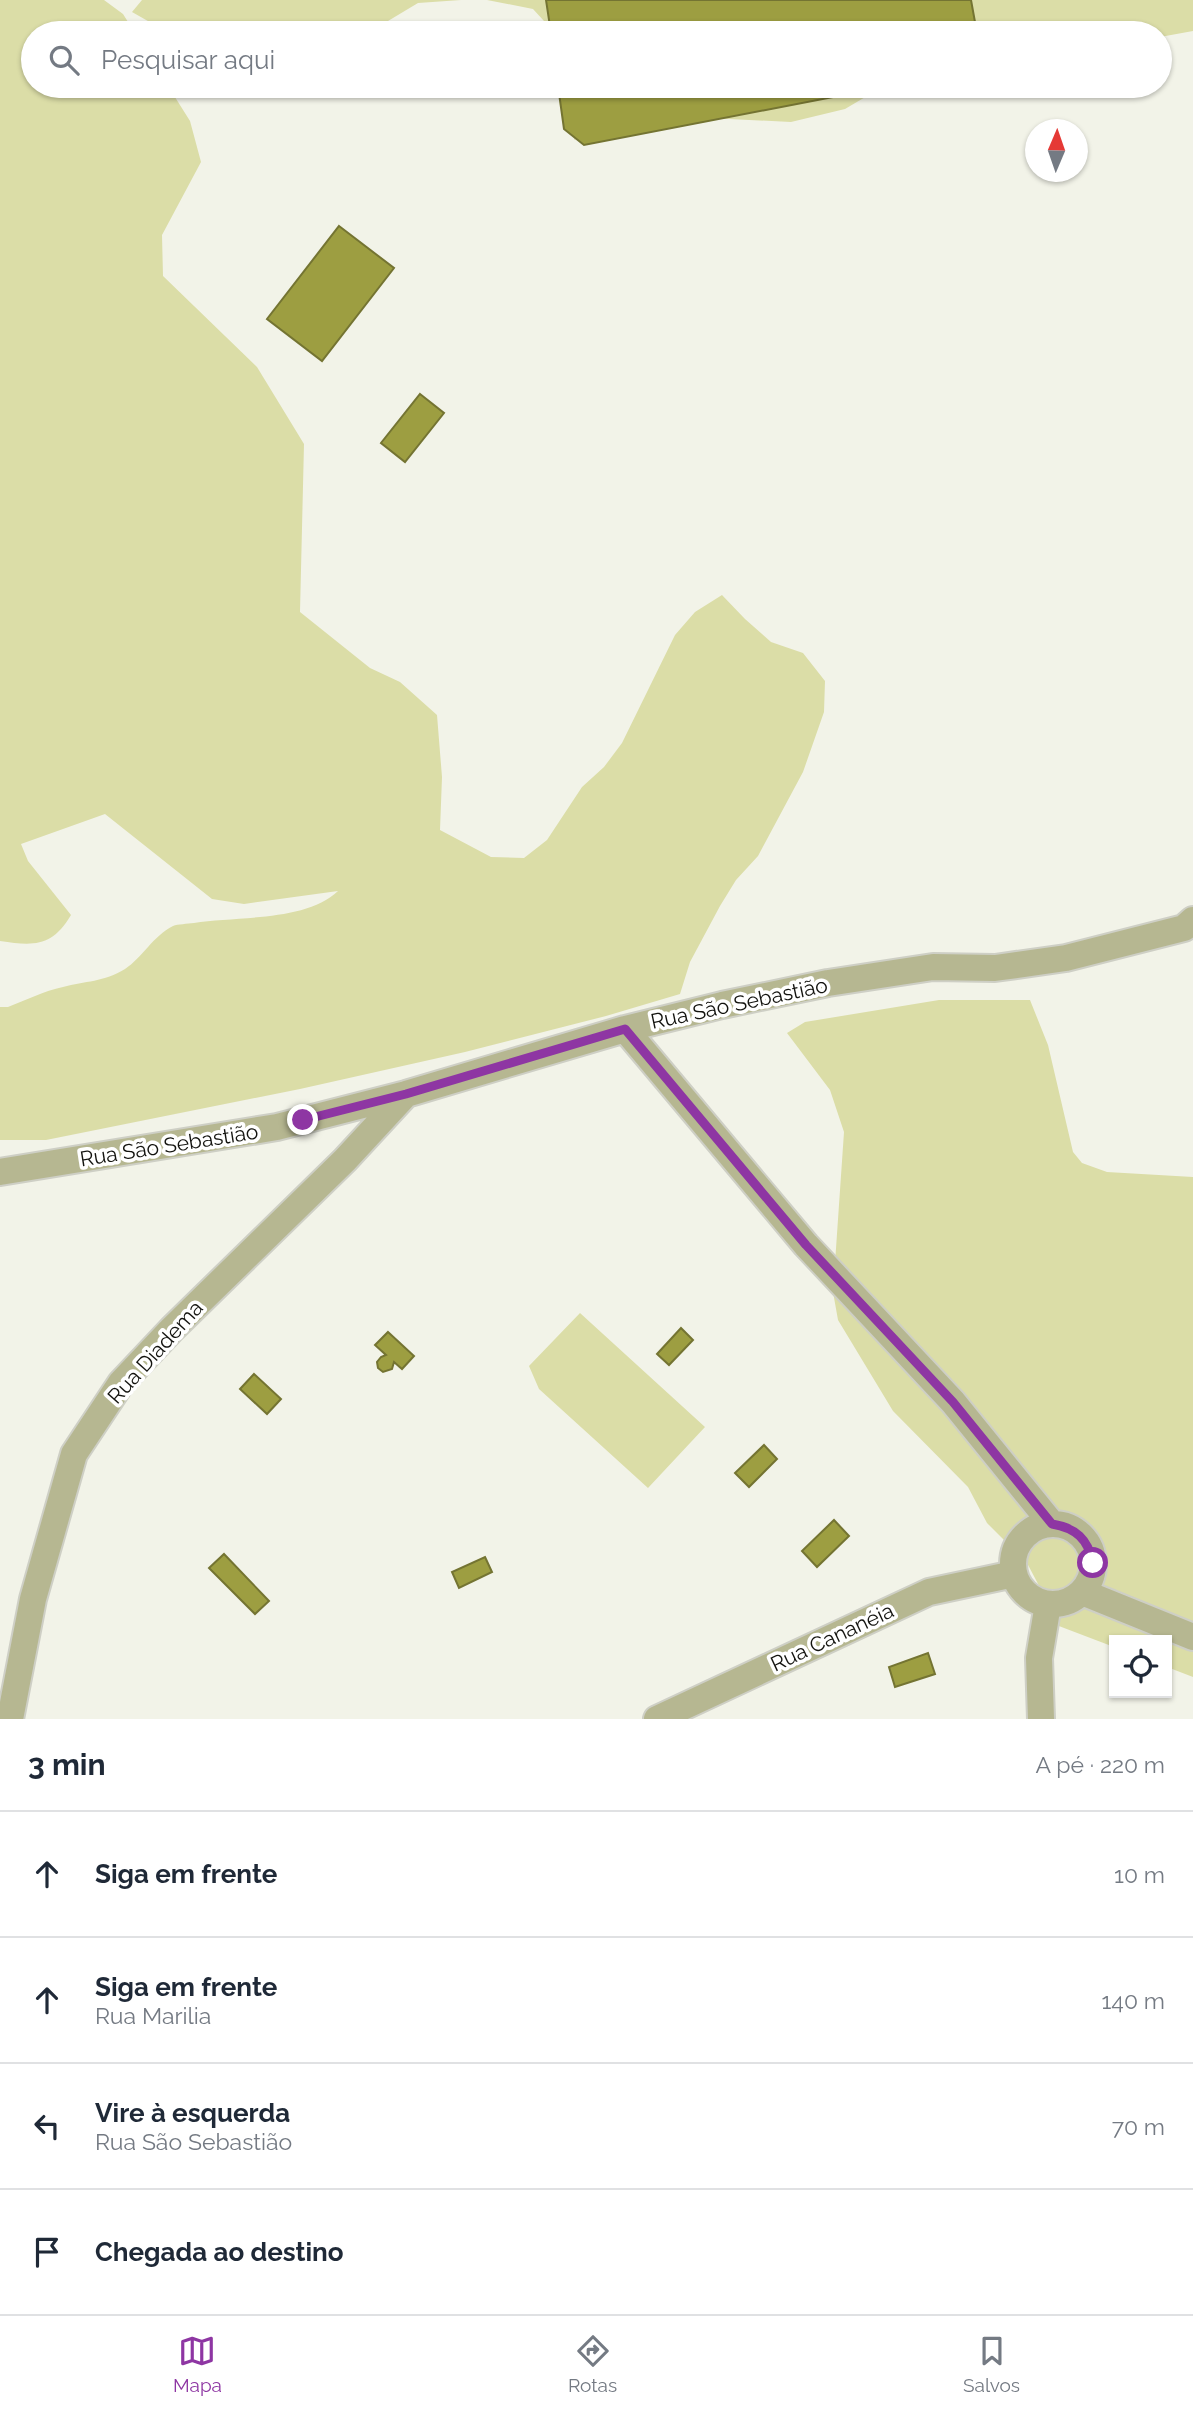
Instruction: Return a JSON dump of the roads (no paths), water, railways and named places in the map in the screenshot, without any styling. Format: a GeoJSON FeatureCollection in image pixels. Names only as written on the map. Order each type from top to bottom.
{"type":"FeatureCollection","features":[{"type":"Feature","properties":{"kind":"street","name":"Rua São Sebastião"},"geometry":{"type":"LineString","coordinates":[[0,1172],[277,1127],[406,1094],[625,1029],[722,1004],[828,983],[933,967],[995,968],[1066,958],[1190,927]]}},
{"type":"Feature","properties":{"kind":"street"},"geometry":{"type":"LineString","coordinates":[[625,1029],[806,1245],[953,1402],[1052,1524]]}},
{"type":"Feature","properties":{"kind":"street","name":"Rua Diadema"},"geometry":{"type":"LineString","coordinates":[[10,1719],[33,1599],[74,1454],[121,1383],[172,1329],[345,1160],[406,1094]]}},
{"type":"Feature","properties":{"kind":"street"},"geometry":{"type":"LineString","coordinates":[[1052,1524],[1067,1527],[1080,1535],[1090,1548],[1093,1563],[1091,1578],[1082,1592],[1069,1601],[1048,1604],[1028,1596],[1019,1587],[1013,1560],[1017,1546],[1032,1531],[1052,1524]]}},
{"type":"Feature","properties":{"kind":"street","name":"Rua Cananéia"},"geometry":{"type":"LineString","coordinates":[[657,1719],[929,1592],[1014,1574]]}},
{"type":"Feature","properties":{"kind":"street"},"geometry":{"type":"LineString","coordinates":[[1082,1592],[1193,1637]]}},
{"type":"Feature","properties":{"kind":"street"},"geometry":{"type":"LineString","coordinates":[[1041,1719],[1040,1658],[1048,1604]]}}]}
